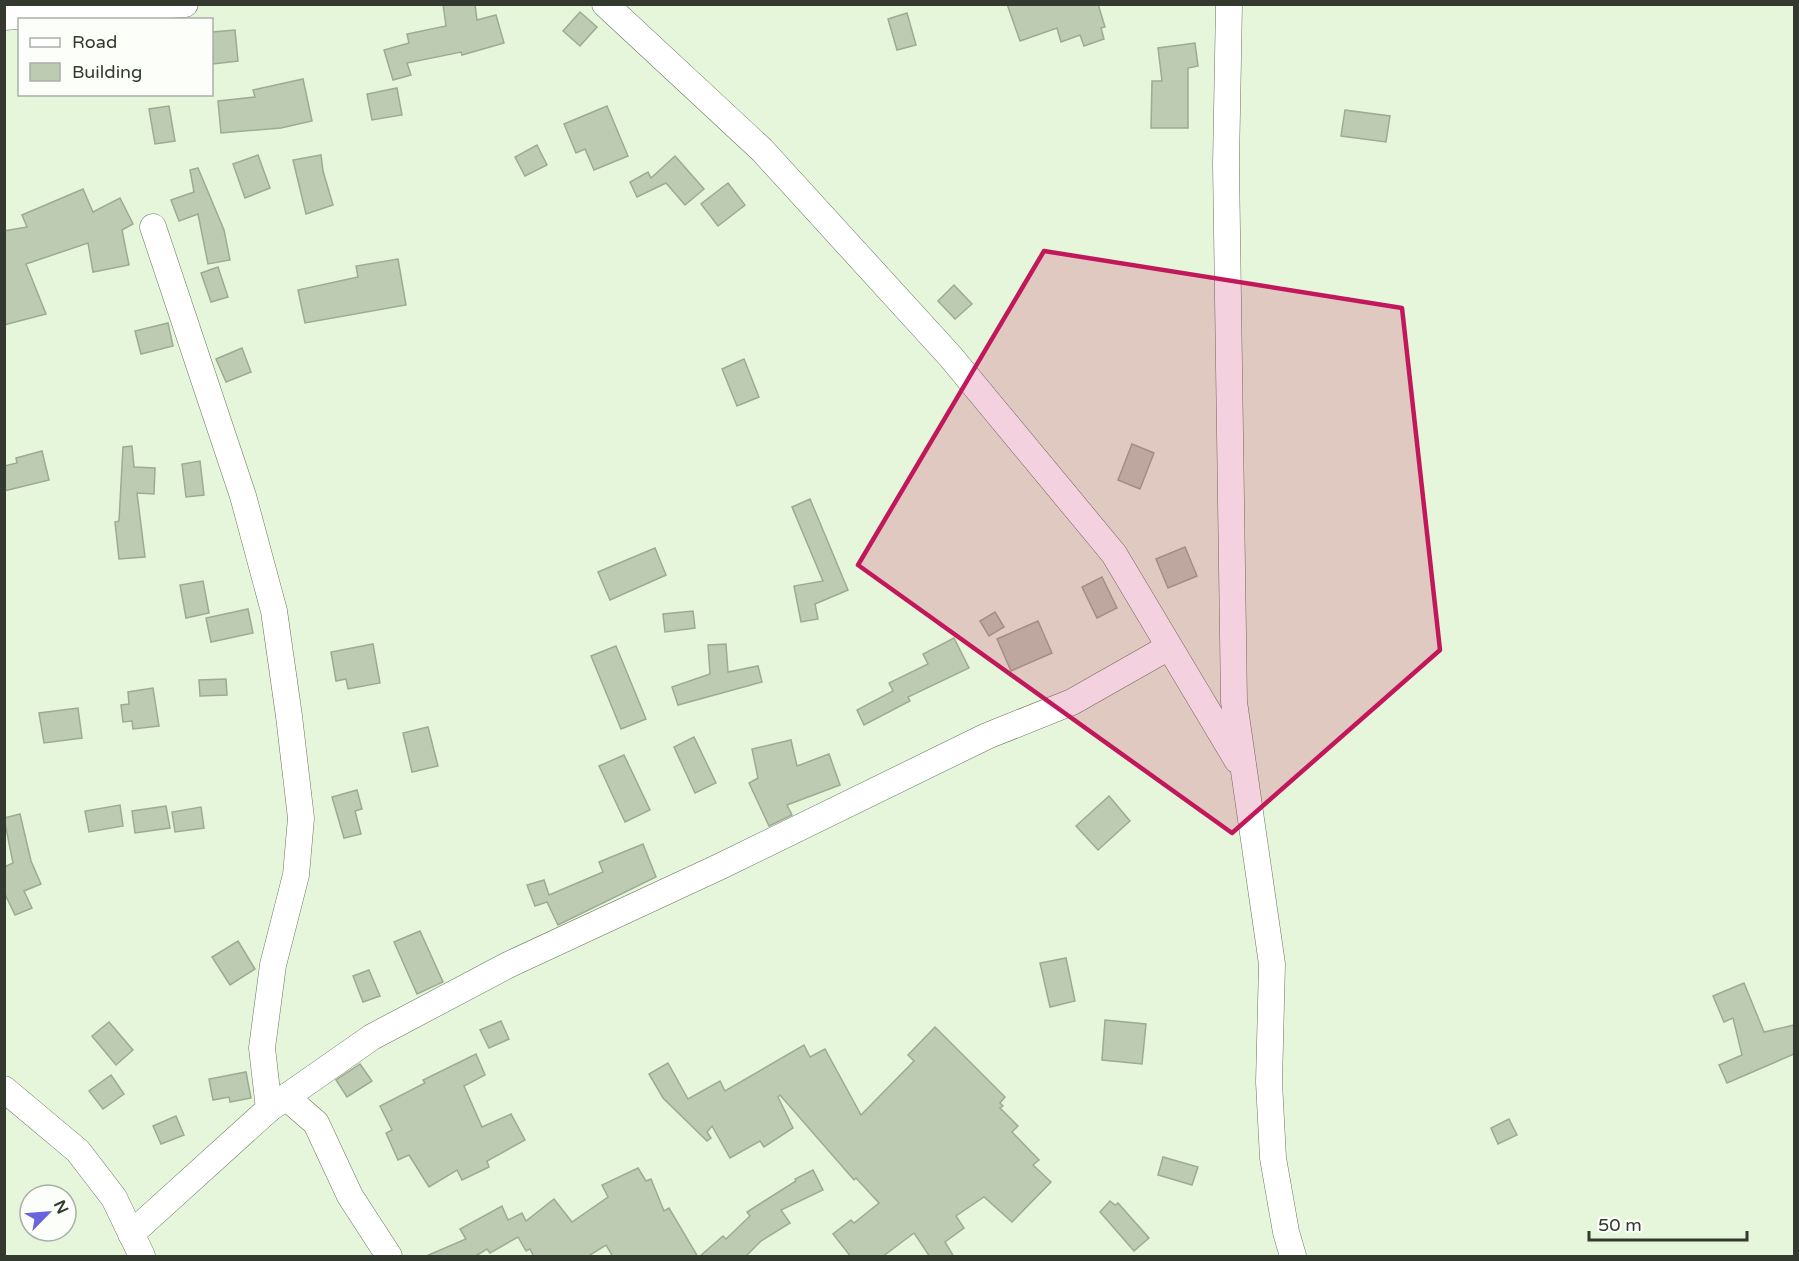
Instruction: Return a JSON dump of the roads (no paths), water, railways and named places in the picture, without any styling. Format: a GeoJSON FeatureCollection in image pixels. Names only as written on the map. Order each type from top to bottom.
{"type":"FeatureCollection","features":[{"type":"Feature","properties":{"kind":"street"},"geometry":{"type":"LineString","coordinates":[[4,17],[89,8],[185,4]]}},
{"type":"Feature","properties":{"kind":"street"},"geometry":{"type":"LineString","coordinates":[[605,4],[762,150],[950,356],[1114,554],[1242,769]]}},
{"type":"Feature","properties":{"kind":"street"},"geometry":{"type":"LineString","coordinates":[[1229,4],[1226,164],[1234,702],[1272,964],[1269,1082],[1273,1158],[1286,1254]]}},
{"type":"Feature","properties":{"kind":"street"},"geometry":{"type":"LineString","coordinates":[[153,227],[243,496],[274,611],[289,716],[301,818],[296,875],[273,965],[262,1048],[277,1103],[316,1123],[350,1196],[389,1257]]}},
{"type":"Feature","properties":{"kind":"street"},"geometry":{"type":"LineString","coordinates":[[132,1234],[277,1103],[372,1037],[508,965],[721,867],[987,736],[1072,702],[1169,647]]}},
{"type":"Feature","properties":{"kind":"street"},"geometry":{"type":"LineString","coordinates":[[4,1089],[78,1151],[114,1198],[142,1257]]}}]}
